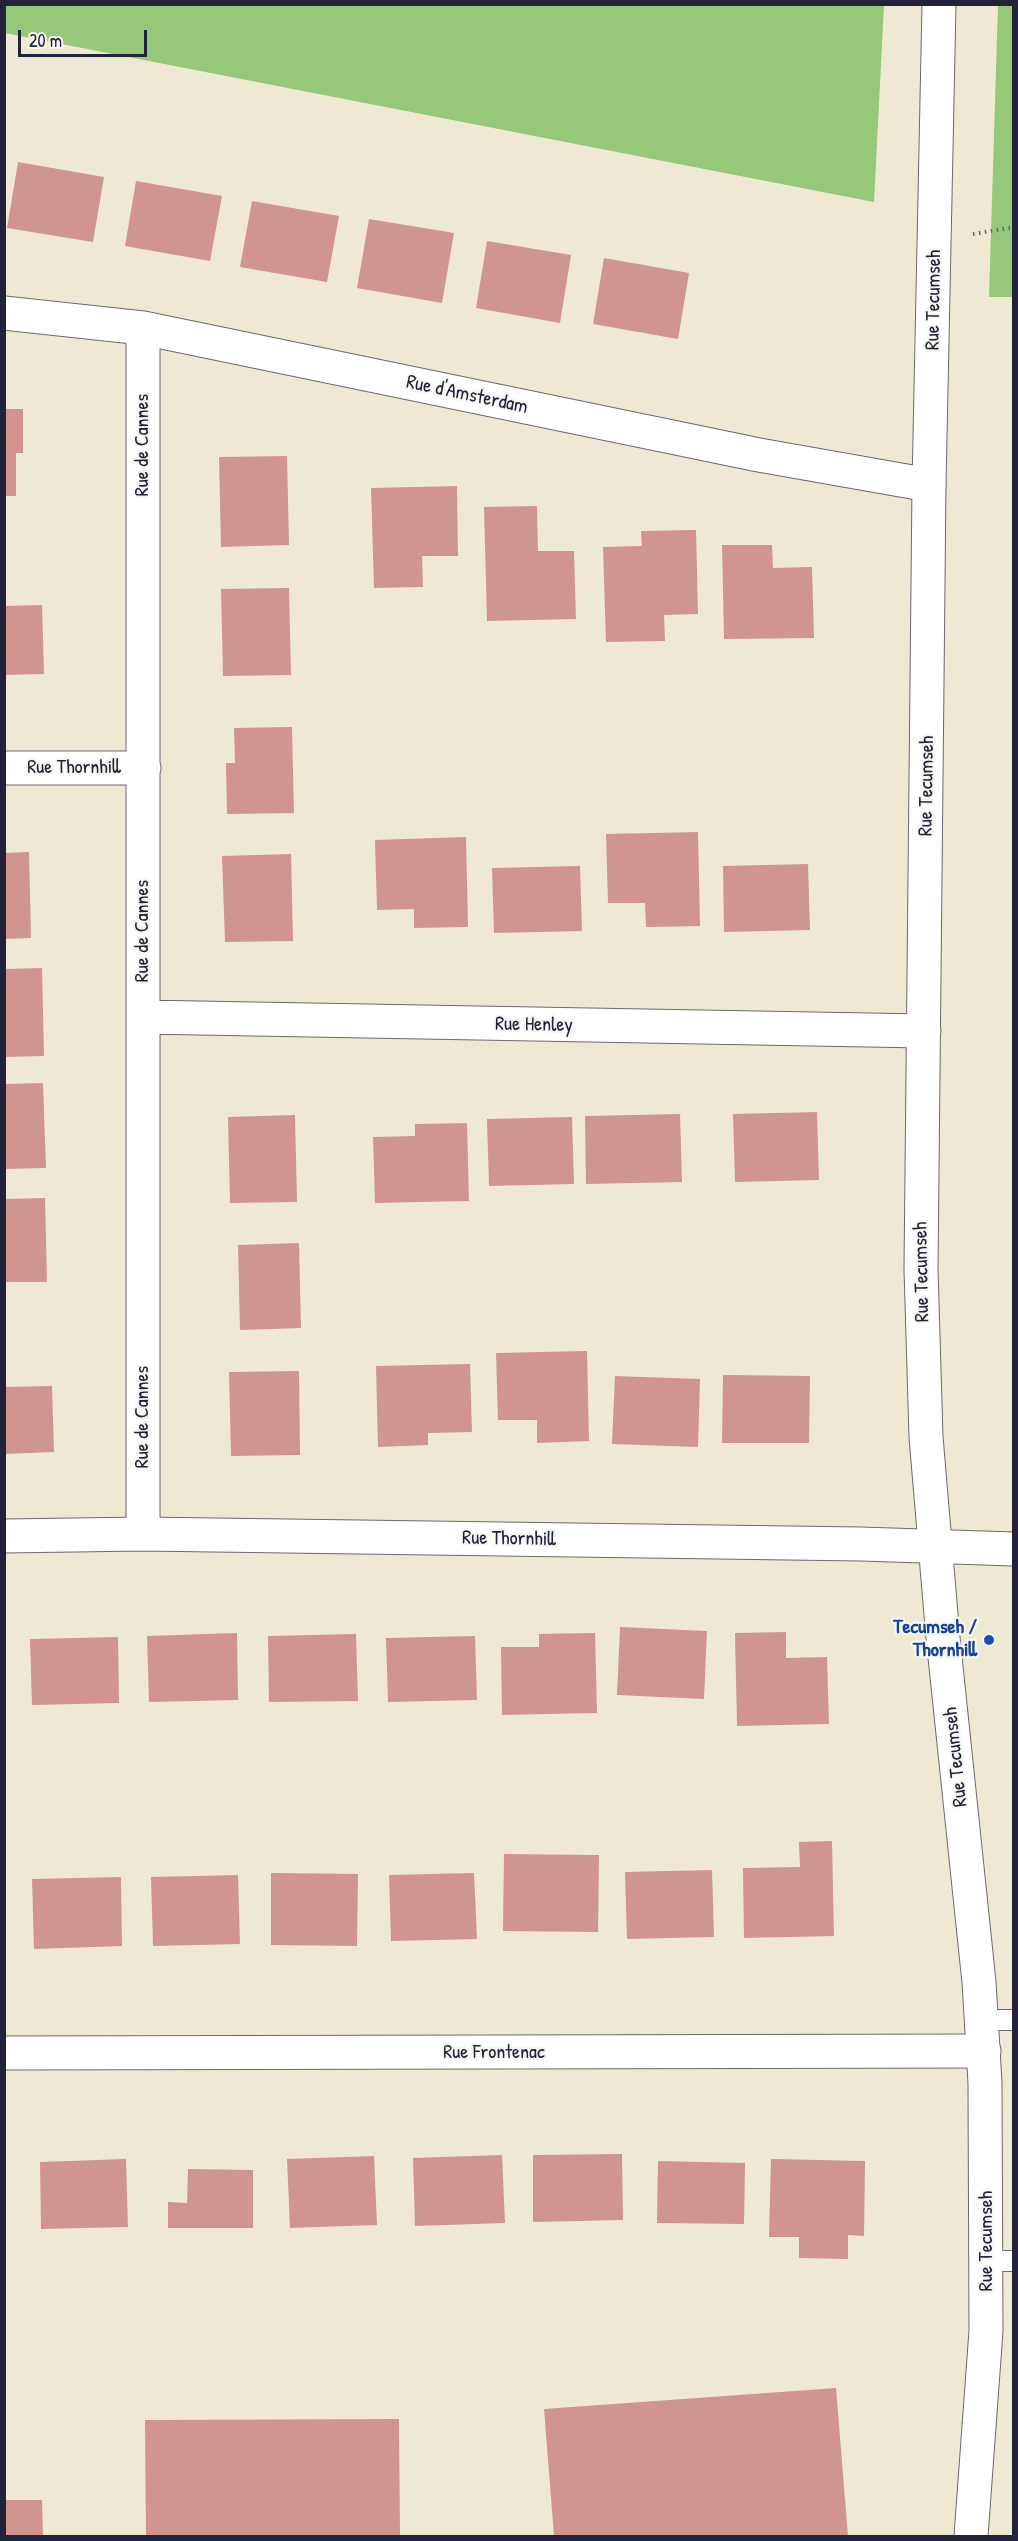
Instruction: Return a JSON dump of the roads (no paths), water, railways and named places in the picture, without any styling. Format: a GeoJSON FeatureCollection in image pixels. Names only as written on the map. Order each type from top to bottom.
{"type":"FeatureCollection","features":[{"type":"Feature","properties":{"kind":"street","name":"Rue Tecumseh"},"geometry":{"type":"LineString","coordinates":[[939,4],[929,485],[921,1269],[926,1437],[935,1547],[993,2030],[1000,2261],[984,2381],[971,2536]]}},
{"type":"Feature","properties":{"kind":"street","name":"Rue d'Amsterdam"},"geometry":{"type":"LineString","coordinates":[[4,313],[143,328],[759,455],[929,485]]}},
{"type":"Feature","properties":{"kind":"street","name":"Rue de Cannes"},"geometry":{"type":"LineString","coordinates":[[143,328],[143,1534]]}},
{"type":"Feature","properties":{"kind":"street","name":"Rue Thornhill"},"geometry":{"type":"LineString","coordinates":[[4,768],[144,768]]}},
{"type":"Feature","properties":{"kind":"street","name":"Rue Henley"},"geometry":{"type":"LineString","coordinates":[[143,1017],[924,1031]]}},
{"type":"Feature","properties":{"kind":"street","name":"Rue Thornhill"},"geometry":{"type":"LineString","coordinates":[[4,1536],[143,1534],[1014,1549]]}},
{"type":"Feature","properties":{"kind":"street","name":"Rue Frontenac"},"geometry":{"type":"LineString","coordinates":[[4,2054],[993,2030]]}},
{"type":"Feature","properties":{"kind":"place","name":"Tecumseh / Thornhill"},"geometry":{"type":"Point","coordinates":[989,1640]}}]}
